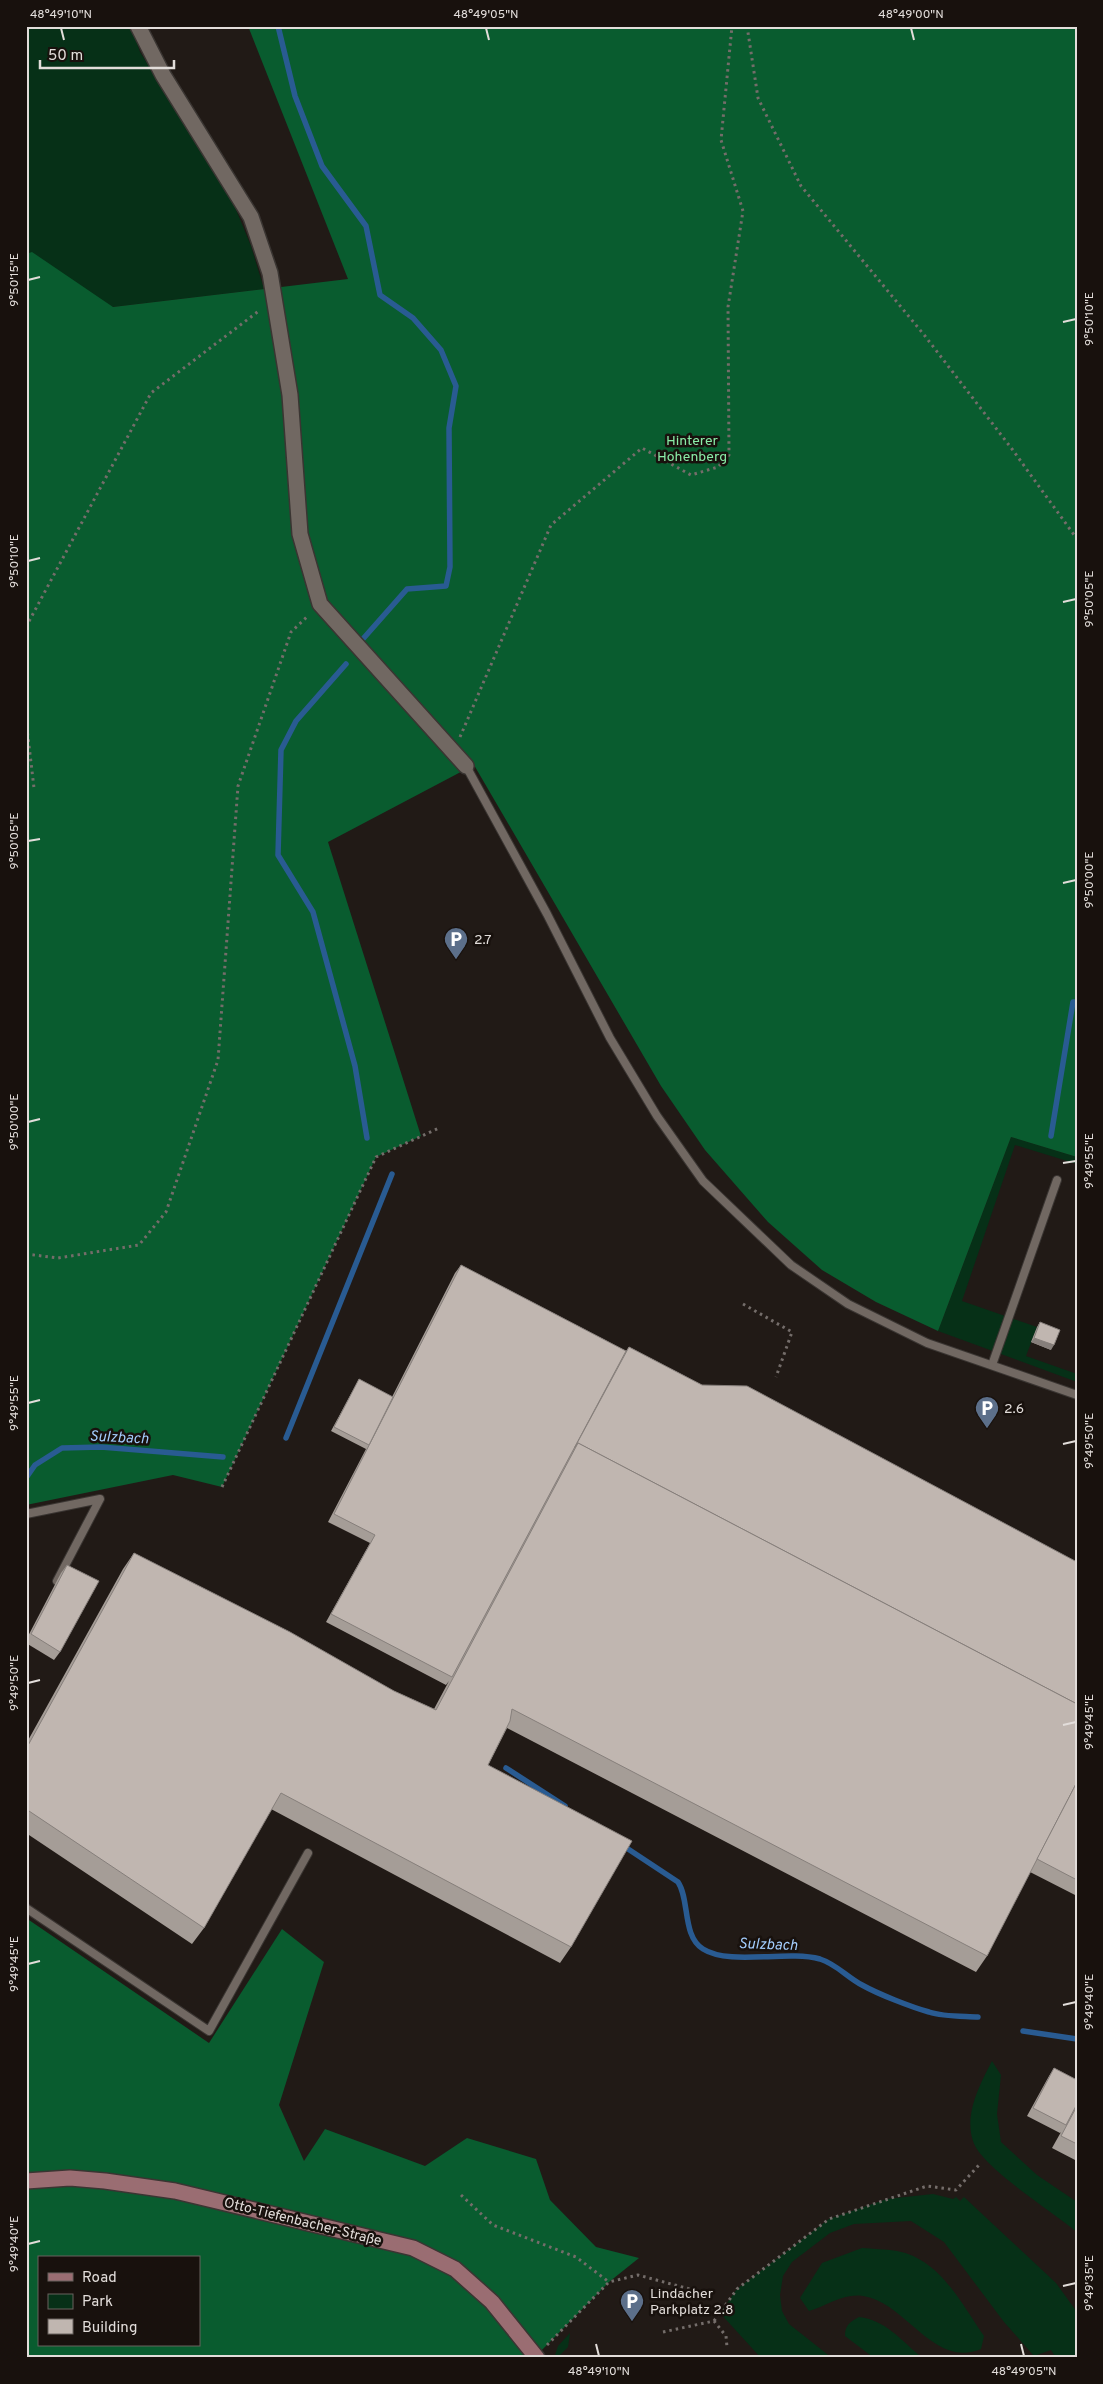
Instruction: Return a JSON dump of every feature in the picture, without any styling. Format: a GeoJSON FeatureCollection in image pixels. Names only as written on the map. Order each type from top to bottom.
{"type":"FeatureCollection","features":[{"type":"Feature","properties":{"kind":"street"},"geometry":{"type":"LineString","coordinates":[[138,26],[162,75],[251,217],[270,273],[290,395],[300,534],[320,604],[387,681],[466,766]]}},
{"type":"Feature","properties":{"kind":"street","name":"Otto-Tiefenbacher-Straße"},"geometry":{"type":"LineString","coordinates":[[26,2181],[70,2178],[105,2180],[175,2191],[413,2248],[455,2269],[492,2302],[537,2357]]}},
{"type":"Feature","properties":{"kind":"lane"},"geometry":{"type":"LineString","coordinates":[[466,766],[547,914],[610,1038],[657,1116],[704,1181],[791,1265],[848,1304],[927,1343],[1077,1395]]}},
{"type":"Feature","properties":{"kind":"lane"},"geometry":{"type":"LineString","coordinates":[[992,1365],[1057,1180]]}},
{"type":"Feature","properties":{"kind":"lane"},"geometry":{"type":"LineString","coordinates":[[26,1514],[100,1499],[52,1590]]}},
{"type":"Feature","properties":{"kind":"lane"},"geometry":{"type":"LineString","coordinates":[[26,1908],[209,2031],[308,1853]]}},
{"type":"Feature","properties":{"kind":"path"},"geometry":{"type":"LineString","coordinates":[[454,751],[551,524],[642,448],[690,475],[718,467],[728,455],[728,307],[743,211],[721,140],[732,26]]}},
{"type":"Feature","properties":{"kind":"path"},"geometry":{"type":"LineString","coordinates":[[747,26],[758,98],[801,186],[925,336],[1012,449],[1077,539]]}},
{"type":"Feature","properties":{"kind":"path"},"geometry":{"type":"LineString","coordinates":[[26,627],[151,393],[274,299]]}},
{"type":"Feature","properties":{"kind":"path"},"geometry":{"type":"LineString","coordinates":[[26,1254],[58,1258],[139,1245],[166,1212],[218,1060],[238,786],[291,632],[320,604]]}},
{"type":"Feature","properties":{"kind":"path"},"geometry":{"type":"LineString","coordinates":[[26,720],[34,788]]}},
{"type":"Feature","properties":{"kind":"path"},"geometry":{"type":"LineString","coordinates":[[222,1487],[376,1157],[439,1128]]}},
{"type":"Feature","properties":{"kind":"path"},"geometry":{"type":"LineString","coordinates":[[743,1304],[792,1332],[776,1377]]}},
{"type":"Feature","properties":{"kind":"path"},"geometry":{"type":"LineString","coordinates":[[663,2332],[714,2321],[736,2289],[829,2219],[927,2186],[956,2190],[979,2164]]}},
{"type":"Feature","properties":{"kind":"path"},"geometry":{"type":"LineString","coordinates":[[461,2195],[493,2225],[576,2257],[609,2282]]}},
{"type":"Feature","properties":{"kind":"path"},"geometry":{"type":"LineString","coordinates":[[537,2357],[609,2282],[638,2274],[697,2291]]}},
{"type":"Feature","properties":{"kind":"path"},"geometry":{"type":"LineString","coordinates":[[714,2321],[726,2336],[727,2347]]}},
{"type":"Feature","properties":{"kind":"green space"},"geometry":{"type":"Polygon","coordinates":[[[26,26],[131,26],[140,52],[230,195],[251,246],[264,289],[112,307],[32,253],[26,254],[26,26]]]}},
{"type":"Feature","properties":{"kind":"green space","name":"Hinterer Hohenberg"},"geometry":{"type":"Polygon","coordinates":[[[248,26],[1077,26],[1077,1157],[1011,1137],[938,1331],[876,1302],[822,1270],[768,1222],[705,1150],[661,1086],[474,765],[328,842],[421,1136],[376,1157],[222,1487],[173,1475],[26,1505],[26,254],[32,252],[113,307],[348,279],[248,26]]]}},
{"type":"Feature","properties":{"kind":"green space"},"geometry":{"type":"Polygon","coordinates":[[[1011,1137],[1077,1157],[1077,1164],[1015,1145],[962,1301],[1037,1327],[1026,1356],[1077,1374],[1077,1382],[938,1331],[1011,1137]]]}},
{"type":"Feature","properties":{"kind":"green space"},"geometry":{"type":"Polygon","coordinates":[[[26,1918],[209,2043],[282,1929],[324,1962],[279,2105],[304,2161],[325,2129],[425,2166],[467,2138],[536,2159],[550,2200],[596,2247],[639,2258],[609,2282],[536,2356],[528,2358],[26,2358],[26,1918]]]}},
{"type":"Feature","properties":{"kind":"green space"},"geometry":{"type":"Polygon","coordinates":[[[992,2061],[1001,2075],[997,2114],[1001,2142],[1037,2175],[1077,2202],[1077,2232],[1003,2176],[989,2163],[973,2141],[970,2120],[972,2110],[978,2089],[992,2061]]]}},
{"type":"Feature","properties":{"kind":"green space"},"geometry":{"type":"Polygon","coordinates":[[[933,2194],[953,2199],[956,2197],[960,2201],[964,2197],[1056,2283],[1077,2312],[1077,2358],[1056,2358],[1051,2350],[1034,2356],[1004,2322],[944,2242],[911,2221],[854,2224],[830,2233],[792,2262],[783,2276],[780,2295],[782,2311],[789,2324],[832,2358],[761,2358],[720,2313],[737,2289],[829,2219],[887,2199],[933,2194]]]}},
{"type":"Feature","properties":{"kind":"green space"},"geometry":{"type":"Polygon","coordinates":[[[862,2248],[897,2251],[912,2256],[925,2263],[937,2273],[958,2297],[984,2336],[981,2349],[964,2353],[948,2350],[934,2343],[893,2310],[878,2301],[863,2296],[849,2296],[809,2311],[800,2298],[822,2263],[862,2248]]]}},
{"type":"Feature","properties":{"kind":"green space"},"geometry":{"type":"Polygon","coordinates":[[[859,2317],[884,2326],[925,2358],[874,2358],[845,2336],[849,2324],[859,2317]]]}},
{"type":"Feature","properties":{"kind":"green space"},"geometry":{"type":"Polygon","coordinates":[[[570,2333],[568,2347],[560,2355],[561,2358],[554,2358],[558,2346],[570,2333]]]}},
{"type":"Feature","properties":{"kind":"building"},"geometry":{"type":"Polygon","coordinates":[[[461,1265],[626,1351],[452,1677],[331,1614],[375,1535],[334,1514],[461,1265]]]}},
{"type":"Feature","properties":{"kind":"building"},"geometry":{"type":"Polygon","coordinates":[[[1040,1322],[1060,1330],[1054,1345],[1034,1338],[1040,1322]]]}},
{"type":"Feature","properties":{"kind":"building"},"geometry":{"type":"Polygon","coordinates":[[[629,1347],[702,1385],[747,1386],[1077,1562],[1077,1704],[578,1443],[575,1447],[629,1347]]]}},
{"type":"Feature","properties":{"kind":"building"},"geometry":{"type":"Polygon","coordinates":[[[359,1379],[393,1397],[369,1445],[334,1427],[359,1379]]]}},
{"type":"Feature","properties":{"kind":"building"},"geometry":{"type":"Polygon","coordinates":[[[578,1443],[1077,1704],[1077,1782],[987,1956],[512,1709],[510,1721],[488,1765],[632,1841],[571,1947],[281,1793],[204,1928],[26,1809],[26,1749],[134,1553],[290,1632],[394,1691],[436,1710],[578,1443]]]}},
{"type":"Feature","properties":{"kind":"building"},"geometry":{"type":"Polygon","coordinates":[[[67,1565],[99,1581],[60,1652],[31,1634],[67,1565]]]}},
{"type":"Feature","properties":{"kind":"building"},"geometry":{"type":"Polygon","coordinates":[[[1077,1782],[1077,1880],[1037,1859],[1077,1782]]]}},
{"type":"Feature","properties":{"kind":"building"},"geometry":{"type":"Polygon","coordinates":[[[1054,2068],[1077,2080],[1077,2104],[1066,2125],[1033,2108],[1054,2068]]]}},
{"type":"Feature","properties":{"kind":"building"},"geometry":{"type":"Polygon","coordinates":[[[1077,2106],[1077,2144],[1061,2136],[1077,2106]]]}},
{"type":"Feature","properties":{"kind":"waterway"},"geometry":{"type":"LineString","coordinates":[[278,26],[295,96],[322,166],[366,226],[380,295],[413,318],[441,350],[456,386],[449,428],[450,567],[446,586],[407,589],[362,640]]}},
{"type":"Feature","properties":{"kind":"waterway"},"geometry":{"type":"LineString","coordinates":[[346,664],[296,721],[281,750],[278,855],[313,912],[355,1066],[367,1138]]}},
{"type":"Feature","properties":{"kind":"waterway"},"geometry":{"type":"LineString","coordinates":[[1051,1136],[1073,1002],[1077,1002]]}},
{"type":"Feature","properties":{"kind":"waterway"},"geometry":{"type":"LineString","coordinates":[[286,1438],[392,1174]]}},
{"type":"Feature","properties":{"kind":"waterway","name":"Sulzbach"},"geometry":{"type":"LineString","coordinates":[[26,1478],[35,1465],[62,1448],[101,1447],[223,1457]]}},
{"type":"Feature","properties":{"kind":"waterway","name":"Sulzbach"},"geometry":{"type":"LineString","coordinates":[[506,1768],[565,1806]]}},
{"type":"Feature","properties":{"kind":"waterway","name":"Sulzbach"},"geometry":{"type":"LineString","coordinates":[[622,1845],[678,1882],[682,1890],[692,1936],[703,1949],[714,1954],[728,1956],[791,1956],[820,1959],[831,1964],[862,1985],[904,2004],[935,2014],[978,2017]]}},
{"type":"Feature","properties":{"kind":"waterway","name":"Sulzbach"},"geometry":{"type":"LineString","coordinates":[[1023,2031],[1077,2039]]}},
{"type":"Feature","properties":{"kind":"place","name":"2.7"},"geometry":{"type":"Point","coordinates":[456,960]}},
{"type":"Feature","properties":{"kind":"place","name":"2.6"},"geometry":{"type":"Point","coordinates":[987,1429]}},
{"type":"Feature","properties":{"kind":"place","name":"Lindacher Parkplatz 2.8"},"geometry":{"type":"Point","coordinates":[632,2322]}}]}
